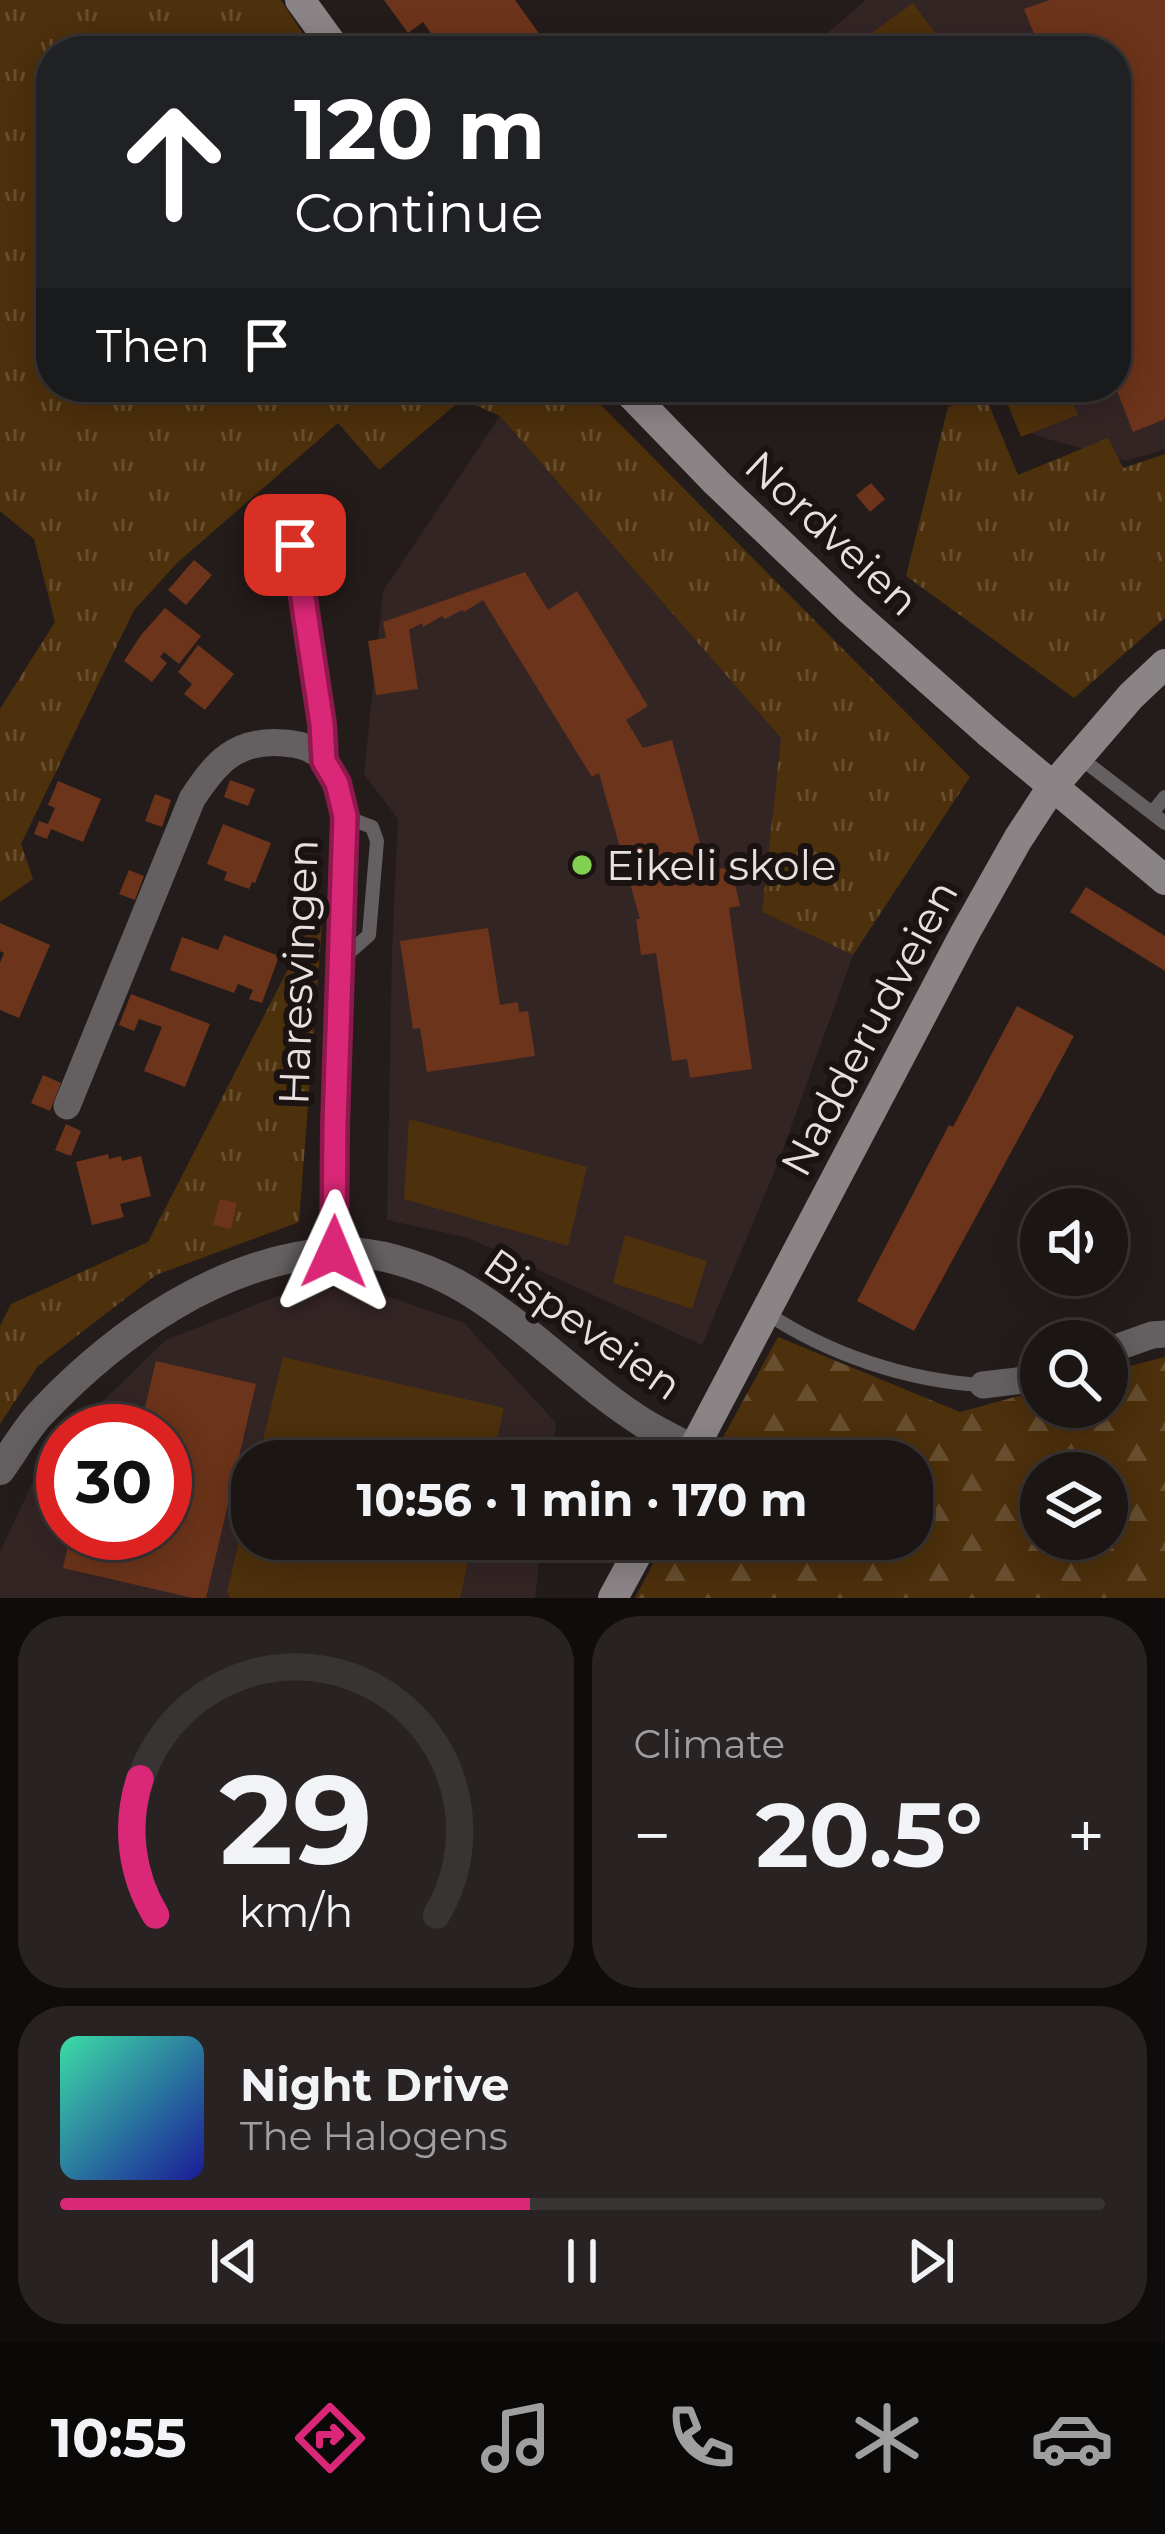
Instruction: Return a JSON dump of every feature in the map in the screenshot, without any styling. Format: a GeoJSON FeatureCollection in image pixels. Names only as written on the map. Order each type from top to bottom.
{"type":"FeatureCollection","features":[{"type":"Feature","properties":{"kind":"main road"},"geometry":{"type":"LineString","coordinates":[[300,0],[326,36]]}},
{"type":"Feature","properties":{"kind":"main road","name":"Nordveien"},"geometry":{"type":"LineString","coordinates":[[639,402],[849,609],[1165,880]]}},
{"type":"Feature","properties":{"kind":"main road","name":"Nadderudveien"},"geometry":{"type":"LineString","coordinates":[[698,1440],[1018,839],[1050,790],[1165,664]]}},
{"type":"Feature","properties":{"kind":"main road"},"geometry":{"type":"LineString","coordinates":[[613,1598],[634,1560]]}},
{"type":"Feature","properties":{"kind":"street"},"geometry":{"type":"LineString","coordinates":[[67,1106],[192,799],[211,770],[236,750],[259,742],[314,749],[324,761]]}},
{"type":"Feature","properties":{"kind":"street","name":"Haresvingen"},"geometry":{"type":"LineString","coordinates":[[324,761],[337,783],[345,816],[334,1252]]}},
{"type":"Feature","properties":{"kind":"street","name":"Bispeveien"},"geometry":{"type":"LineString","coordinates":[[0,1470],[39,1415],[132,1333],[185,1299],[233,1277],[334,1252],[408,1264],[451,1281],[492,1305],[668,1440]]}},
{"type":"Feature","properties":{"kind":"street"},"geometry":{"type":"LineString","coordinates":[[1128,1344],[1165,1334]]}},
{"type":"Feature","properties":{"kind":"street"},"geometry":{"type":"LineString","coordinates":[[983,1385],[1020,1381]]}},
{"type":"Feature","properties":{"kind":"lane"},"geometry":{"type":"LineString","coordinates":[[295,545],[324,761]]}},
{"type":"Feature","properties":{"kind":"lane"},"geometry":{"type":"LineString","coordinates":[[1079,757],[1159,818],[1165,797]]}},
{"type":"Feature","properties":{"kind":"lane"},"geometry":{"type":"LineString","coordinates":[[765,1312],[790,1329],[861,1360],[942,1383],[983,1385]]}},
{"type":"Feature","properties":{"kind":"shaded area"},"geometry":{"type":"Polygon","coordinates":[[[866,0],[1165,0],[1165,449],[1126,461],[1034,435],[1009,402],[1131,402],[1131,36],[824,36],[866,0]]]}},
{"type":"Feature","properties":{"kind":"shaded area","name":"Eikeli skole"},"geometry":{"type":"Polygon","coordinates":[[[500,416],[781,738],[762,912],[853,955],[778,1163],[702,1345],[469,1238],[387,1220],[398,819],[364,774],[383,591],[500,416]]]}},
{"type":"Feature","properties":{"kind":"shaded area"},"geometry":{"type":"Polygon","coordinates":[[[358,1286],[464,1323],[556,1423],[554,1440],[231,1440],[231,1560],[540,1560],[535,1598],[0,1598],[0,1552],[36,1475],[36,1560],[192,1560],[192,1404],[100,1404],[166,1340],[295,1289],[358,1286]]]}},
{"type":"Feature","properties":{"kind":"green space"},"geometry":{"type":"Polygon","coordinates":[[[0,0],[281,0],[304,36],[36,36],[36,402],[458,402],[379,470],[338,423],[178,562],[134,610],[21,844],[33,879],[0,902],[0,709],[55,622],[34,539],[0,511],[0,0]]]}},
{"type":"Feature","properties":{"kind":"green space"},"geometry":{"type":"Polygon","coordinates":[[[913,3],[937,36],[868,36],[913,3]]]}},
{"type":"Feature","properties":{"kind":"green space"},"geometry":{"type":"Polygon","coordinates":[[[469,402],[598,402],[970,777],[853,955],[762,912],[781,738],[500,416],[469,402]]]}},
{"type":"Feature","properties":{"kind":"green space"},"geometry":{"type":"Polygon","coordinates":[[[988,402],[1018,475],[1108,438],[1123,468],[1165,454],[1165,618],[1074,698],[906,576],[948,407],[988,402]]]}},
{"type":"Feature","properties":{"kind":"green space"},"geometry":{"type":"Polygon","coordinates":[[[1007,402],[1072,402],[1078,415],[1021,437],[1007,402]]]}},
{"type":"Feature","properties":{"kind":"green space"},"geometry":{"type":"Polygon","coordinates":[[[324,899],[299,1222],[156,1275],[38,1366],[0,1424],[0,1326],[11,1304],[148,1242],[324,899]]]}},
{"type":"Feature","properties":{"kind":"green space"},"geometry":{"type":"Polygon","coordinates":[[[409,1119],[587,1167],[568,1246],[404,1199],[409,1119]]]}},
{"type":"Feature","properties":{"kind":"green space"},"geometry":{"type":"Polygon","coordinates":[[[625,1235],[707,1261],[692,1309],[613,1283],[625,1235]]]}},
{"type":"Feature","properties":{"kind":"green space"},"geometry":{"type":"Polygon","coordinates":[[[778,1337],[960,1412],[1020,1396],[1020,1428],[1128,1428],[1128,1367],[1165,1357],[1165,1598],[635,1598],[655,1560],[933,1560],[933,1440],[722,1440],[778,1337]]]}},
{"type":"Feature","properties":{"kind":"green space"},"geometry":{"type":"Polygon","coordinates":[[[283,1357],[504,1408],[497,1440],[263,1440],[283,1357]]]}},
{"type":"Feature","properties":{"kind":"green space"},"geometry":{"type":"Polygon","coordinates":[[[235,1560],[468,1560],[460,1598],[230,1598],[227,1592],[235,1560]]]}},
{"type":"Feature","properties":{"kind":"building"},"geometry":{"type":"Polygon","coordinates":[[[384,0],[515,0],[541,36],[433,36],[423,22],[408,33],[384,0]]]}},
{"type":"Feature","properties":{"kind":"building"},"geometry":{"type":"Polygon","coordinates":[[[1049,0],[1165,0],[1165,419],[1133,432],[1121,402],[1131,402],[1131,36],[1035,36],[1024,9],[1049,0]]]}},
{"type":"Feature","properties":{"kind":"building"},"geometry":{"type":"Polygon","coordinates":[[[871,483],[885,499],[870,512],[856,495],[871,483]]]}},
{"type":"Feature","properties":{"kind":"building"},"geometry":{"type":"Polygon","coordinates":[[[194,560],[212,575],[186,605],[168,590],[194,560]]]}},
{"type":"Feature","properties":{"kind":"building"},"geometry":{"type":"Polygon","coordinates":[[[525,572],[548,610],[577,591],[648,706],[626,720],[643,748],[672,740],[708,872],[731,866],[740,906],[729,908],[752,1069],[690,1078],[687,1059],[672,1061],[656,953],[641,955],[636,919],[640,919],[599,773],[592,777],[483,600],[464,612],[409,630],[418,689],[376,695],[368,641],[386,638],[383,622],[525,572]]]}},
{"type":"Feature","properties":{"kind":"building"},"geometry":{"type":"Polygon","coordinates":[[[165,608],[201,636],[179,664],[164,652],[160,657],[167,663],[152,682],[124,661],[165,608]]]}},
{"type":"Feature","properties":{"kind":"building"},"geometry":{"type":"Polygon","coordinates":[[[198,645],[234,674],[205,710],[184,694],[192,684],[178,672],[198,645]]]}},
{"type":"Feature","properties":{"kind":"building"},"geometry":{"type":"Polygon","coordinates":[[[230,780],[255,789],[248,806],[224,797],[230,780]]]}},
{"type":"Feature","properties":{"kind":"building"},"geometry":{"type":"Polygon","coordinates":[[[58,781],[101,799],[83,842],[51,829],[47,839],[34,834],[39,821],[48,824],[55,808],[48,805],[58,781]]]}},
{"type":"Feature","properties":{"kind":"building"},"geometry":{"type":"Polygon","coordinates":[[[155,794],[171,800],[162,827],[145,821],[155,794]]]}},
{"type":"Feature","properties":{"kind":"building"},"geometry":{"type":"Polygon","coordinates":[[[223,824],[271,843],[249,889],[224,880],[227,872],[207,864],[223,824]]]}},
{"type":"Feature","properties":{"kind":"building"},"geometry":{"type":"Polygon","coordinates":[[[129,870],[144,876],[135,900],[119,894],[129,870]]]}},
{"type":"Feature","properties":{"kind":"building"},"geometry":{"type":"Polygon","coordinates":[[[1086,887],[1165,936],[1165,971],[1070,912],[1086,887]]]}},
{"type":"Feature","properties":{"kind":"building"},"geometry":{"type":"Polygon","coordinates":[[[0,923],[50,945],[19,1018],[0,1010],[4,953],[0,951],[0,923]]]}},
{"type":"Feature","properties":{"kind":"building"},"geometry":{"type":"Polygon","coordinates":[[[488,928],[500,1005],[518,1002],[519,1012],[528,1011],[535,1056],[427,1072],[420,1028],[413,1029],[400,941],[488,928]]]}},
{"type":"Feature","properties":{"kind":"building"},"geometry":{"type":"Polygon","coordinates":[[[224,935],[279,956],[262,1003],[249,999],[253,990],[238,984],[234,993],[170,970],[182,937],[218,950],[224,935]]]}},
{"type":"Feature","properties":{"kind":"building"},"geometry":{"type":"Polygon","coordinates":[[[131,994],[210,1024],[185,1087],[144,1071],[162,1027],[139,1019],[134,1031],[119,1025],[131,994]]]}},
{"type":"Feature","properties":{"kind":"building"},"geometry":{"type":"Polygon","coordinates":[[[1017,1006],[1074,1036],[914,1331],[857,1301],[1017,1006]]]}},
{"type":"Feature","properties":{"kind":"building"},"geometry":{"type":"Polygon","coordinates":[[[43,1075],[61,1083],[50,1111],[31,1103],[43,1075]]]}},
{"type":"Feature","properties":{"kind":"building"},"geometry":{"type":"Polygon","coordinates":[[[66,1124],[81,1131],[71,1156],[55,1150],[66,1124]]]}},
{"type":"Feature","properties":{"kind":"building"},"geometry":{"type":"Polygon","coordinates":[[[108,1154],[109,1159],[121,1156],[122,1161],[141,1156],[151,1196],[120,1204],[124,1217],[92,1225],[76,1162],[108,1154]]]}},
{"type":"Feature","properties":{"kind":"building"},"geometry":{"type":"Polygon","coordinates":[[[220,1199],[237,1203],[231,1229],[213,1225],[220,1199]]]}},
{"type":"Feature","properties":{"kind":"building"},"geometry":{"type":"Polygon","coordinates":[[[156,1361],[256,1384],[243,1440],[231,1440],[231,1491],[206,1598],[63,1568],[65,1560],[192,1560],[192,1404],[146,1404],[156,1361]]]}},
{"type":"Feature","properties":{"kind":"place","name":"Eikeli skole"},"geometry":{"type":"Point","coordinates":[582,865]}},
{"type":"Feature","properties":{"kind":"route"},"geometry":{"type":"LineString","coordinates":[[295,545],[324,761],[337,783],[345,816],[334,1252]]}}]}
